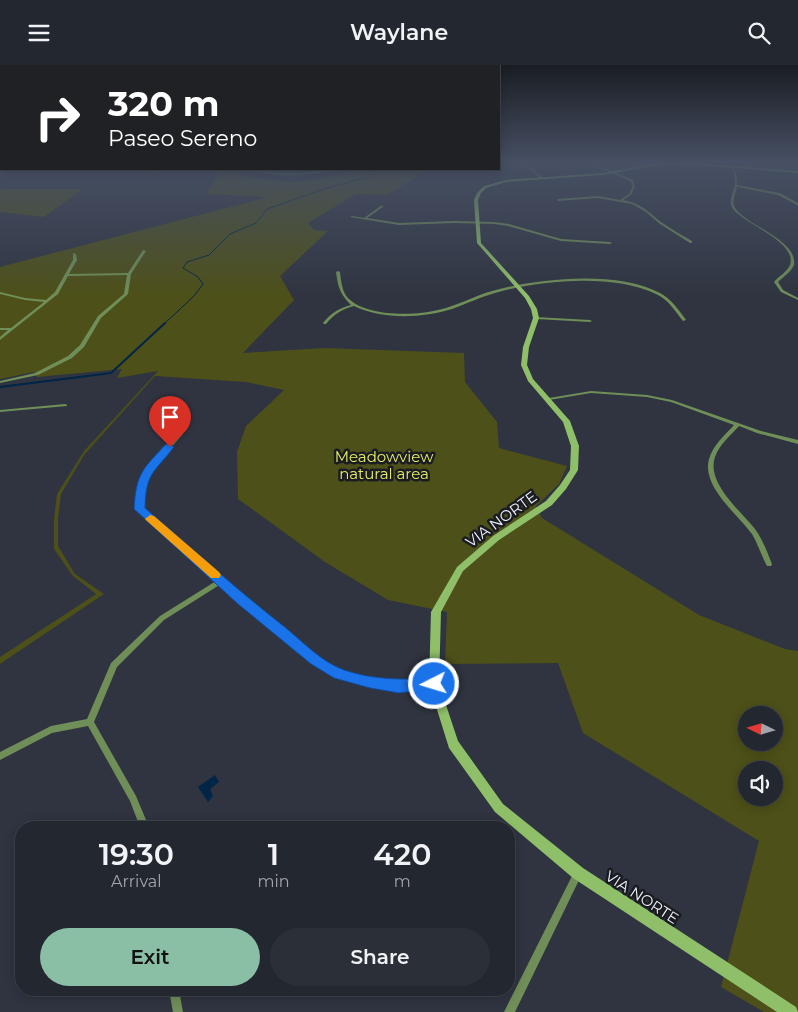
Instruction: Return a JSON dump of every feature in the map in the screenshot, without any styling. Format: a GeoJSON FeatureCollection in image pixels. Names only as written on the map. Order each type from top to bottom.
{"type":"FeatureCollection","features":[{"type":"Feature","properties":{"kind":"street"},"geometry":{"type":"LineString","coordinates":[[364,219],[380,207]]}},
{"type":"Feature","properties":{"kind":"street"},"geometry":{"type":"LineString","coordinates":[[476,207],[479,243],[527,297],[534,309],[536,318],[590,321]]}},
{"type":"Feature","properties":{"kind":"street"},"geometry":{"type":"LineString","coordinates":[[640,207],[661,223],[692,242]]}},
{"type":"Feature","properties":{"kind":"street"},"geometry":{"type":"LineString","coordinates":[[734,207],[755,225],[787,243],[794,252],[794,261],[790,269],[781,274],[776,282],[782,291],[798,299]]}},
{"type":"Feature","properties":{"kind":"street"},"geometry":{"type":"LineString","coordinates":[[352,217],[399,224],[477,223],[508,225],[561,240],[610,243]]}},
{"type":"Feature","properties":{"kind":"street"},"geometry":{"type":"LineString","coordinates":[[0,382],[40,372],[70,357],[82,346],[99,317],[126,294],[129,274],[144,251]]}},
{"type":"Feature","properties":{"kind":"street"},"geometry":{"type":"LineString","coordinates":[[0,339],[57,293],[76,257],[74,254]]}},
{"type":"Feature","properties":{"kind":"street"},"geometry":{"type":"LineString","coordinates":[[338,271],[340,285],[346,298],[355,305],[378,312],[415,315],[438,312],[496,291],[548,281],[627,282],[643,286],[660,294],[673,305],[684,320]]}},
{"type":"Feature","properties":{"kind":"street"},"geometry":{"type":"LineString","coordinates":[[67,275],[129,274]]}},
{"type":"Feature","properties":{"kind":"street"},"geometry":{"type":"LineString","coordinates":[[0,293],[25,299],[46,301]]}},
{"type":"Feature","properties":{"kind":"street"},"geometry":{"type":"LineString","coordinates":[[325,323],[331,315],[340,309],[355,305]]}},
{"type":"Feature","properties":{"kind":"street","name":"VIA NORTE"},"geometry":{"type":"LineString","coordinates":[[515,821],[499,808],[453,744],[434,684],[436,611],[460,569],[496,538],[549,503],[574,470],[575,447],[566,421],[549,399],[530,380],[524,365],[526,347],[536,318]]}},
{"type":"Feature","properties":{"kind":"street"},"geometry":{"type":"LineString","coordinates":[[0,329],[11,329]]}},
{"type":"Feature","properties":{"kind":"street"},"geometry":{"type":"LineString","coordinates":[[549,399],[591,392],[647,396],[672,401],[738,424],[798,441]]}},
{"type":"Feature","properties":{"kind":"street"},"geometry":{"type":"LineString","coordinates":[[0,411],[64,405]]}},
{"type":"Feature","properties":{"kind":"street"},"geometry":{"type":"LineString","coordinates":[[738,424],[714,454],[711,462],[711,474],[724,496],[758,539],[769,564]]}},
{"type":"Feature","properties":{"kind":"street"},"geometry":{"type":"LineString","coordinates":[[182,433],[146,473],[140,492],[139,509],[221,581],[316,660],[339,674],[370,683],[399,687],[434,684]]}},
{"type":"Feature","properties":{"kind":"street"},"geometry":{"type":"LineString","coordinates":[[90,722],[114,665],[162,618],[221,581]]}},
{"type":"Feature","properties":{"kind":"street"},"geometry":{"type":"LineString","coordinates":[[0,755],[51,730],[90,722]]}},
{"type":"Feature","properties":{"kind":"street"},"geometry":{"type":"LineString","coordinates":[[90,722],[133,799],[142,821]]}},
{"type":"Feature","properties":{"kind":"street","name":"VIA NORTE"},"geometry":{"type":"LineString","coordinates":[[515,821],[578,873],[791,1012]]}},
{"type":"Feature","properties":{"kind":"street"},"geometry":{"type":"LineString","coordinates":[[509,1012],[578,873]]}},
{"type":"Feature","properties":{"kind":"street"},"geometry":{"type":"LineString","coordinates":[[175,996],[178,1012]]}},
{"type":"Feature","properties":{"kind":"green space"},"geometry":{"type":"Polygon","coordinates":[[[0,207],[58,207],[44,217],[0,212],[0,207]]]}},
{"type":"Feature","properties":{"kind":"green space","name":"Meadowview natural area"},"geometry":{"type":"Polygon","coordinates":[[[229,207],[334,207],[308,223],[314,230],[328,231],[280,276],[294,300],[243,353],[324,348],[464,353],[465,382],[497,422],[499,448],[567,466],[559,484],[536,506],[542,518],[699,615],[785,649],[798,651],[798,1012],[764,1012],[721,987],[759,841],[583,733],[558,663],[445,664],[447,612],[388,600],[325,562],[238,499],[237,452],[246,426],[284,390],[246,382],[155,376],[84,455],[61,494],[58,518],[58,546],[75,574],[104,594],[0,664],[0,657],[96,594],[73,576],[54,549],[54,519],[57,494],[84,451],[158,371],[117,378],[122,369],[37,377],[34,372],[0,379],[0,267],[229,207]]]}},
{"type":"Feature","properties":{"kind":"water"},"geometry":{"type":"Polygon","coordinates":[[[215,775],[219,782],[210,789],[213,796],[208,802],[198,787],[215,775]]]}},
{"type":"Feature","properties":{"kind":"waterway"},"geometry":{"type":"LineString","coordinates":[[164,324],[194,296],[203,284],[198,277],[183,268],[187,262],[209,255],[230,234],[256,223],[267,209],[272,207]]}},
{"type":"Feature","properties":{"kind":"waterway"},"geometry":{"type":"LineString","coordinates":[[0,387],[111,373],[165,323]]}},
{"type":"Feature","properties":{"kind":"slow traffic"},"geometry":{"type":"LineString","coordinates":[[150,519],[215,575]]}},
{"type":"Feature","properties":{"kind":"route"},"geometry":{"type":"LineString","coordinates":[[170,447],[146,473],[140,492],[139,509],[242,601],[316,660],[339,674],[370,683],[399,687],[434,684]]}}]}
